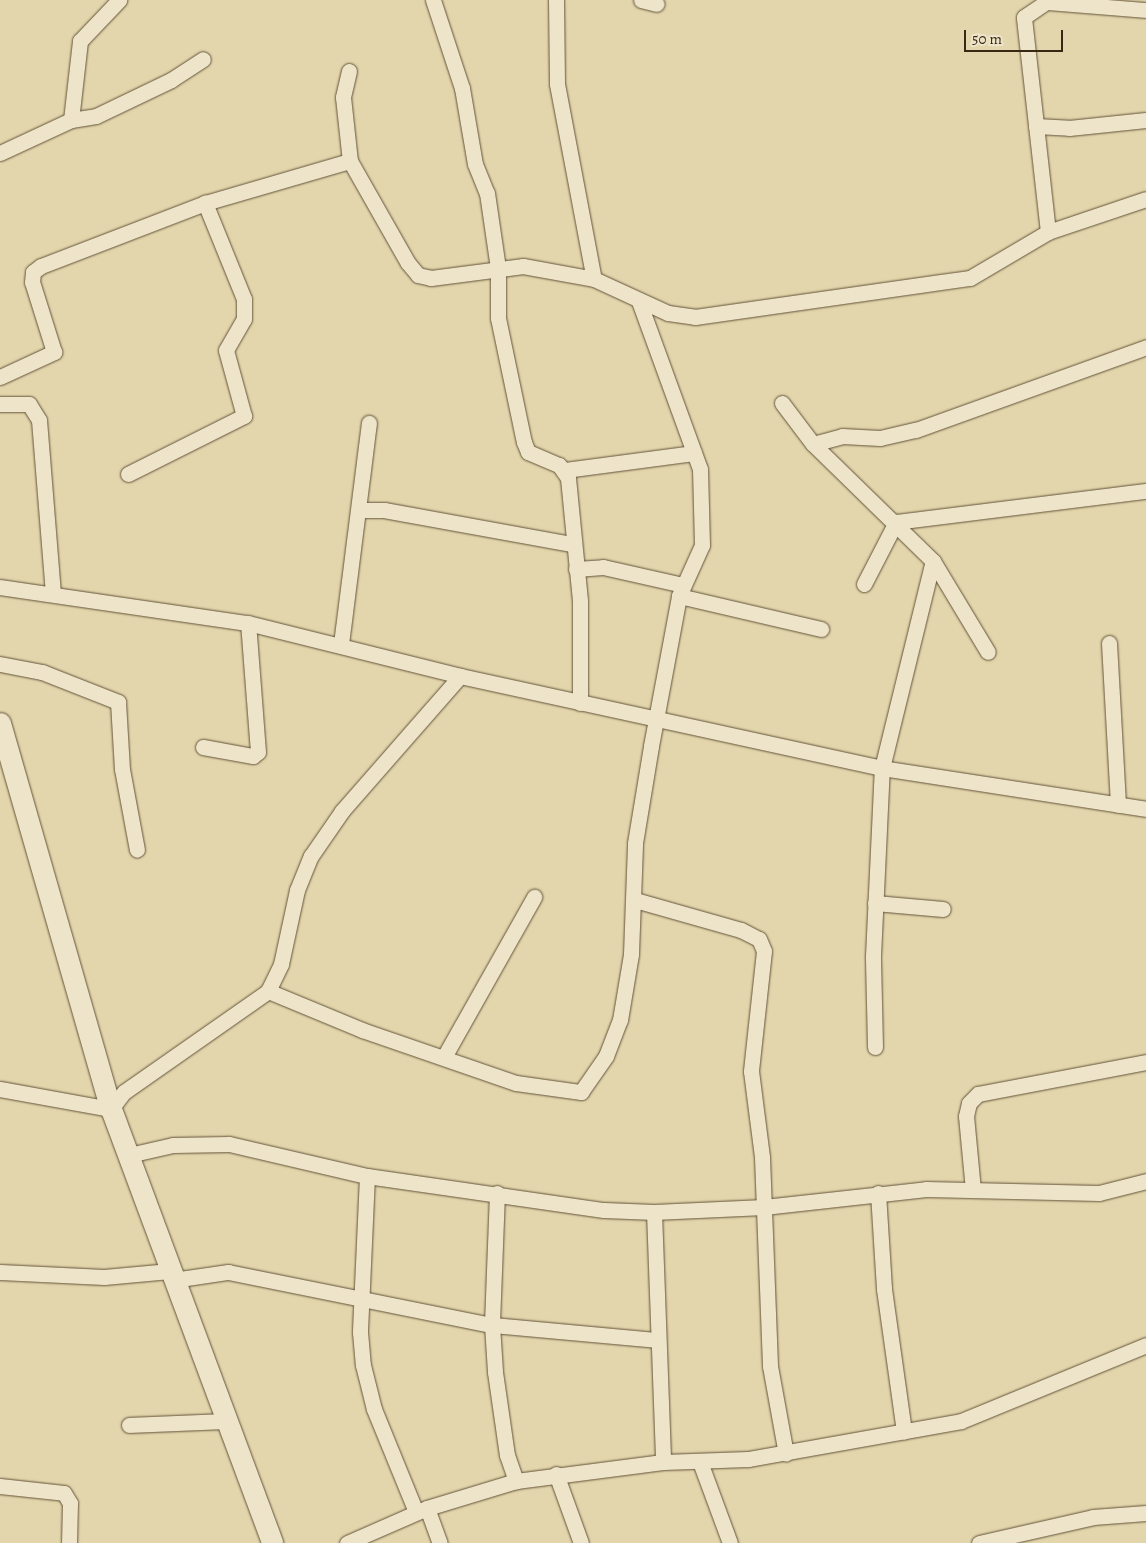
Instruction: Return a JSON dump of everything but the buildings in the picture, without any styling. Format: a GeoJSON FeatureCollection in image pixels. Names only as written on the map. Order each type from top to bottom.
{"type":"FeatureCollection","features":[{"type":"Feature","properties":{"kind":"street"},"geometry":{"type":"LineString","coordinates":[[70,120],[80,41],[119,0]]}},
{"type":"Feature","properties":{"kind":"street"},"geometry":{"type":"LineString","coordinates":[[433,0],[462,88],[475,164],[486,193],[498,268],[498,318],[524,442],[528,452],[565,470],[694,453]]}},
{"type":"Feature","properties":{"kind":"street"},"geometry":{"type":"LineString","coordinates":[[556,0],[557,84],[594,279]]}},
{"type":"Feature","properties":{"kind":"street"},"geometry":{"type":"LineString","coordinates":[[642,0],[657,4]]}},
{"type":"Feature","properties":{"kind":"street"},"geometry":{"type":"LineString","coordinates":[[1048,232],[1024,35],[1027,11],[1046,2],[1146,10]]}},
{"type":"Feature","properties":{"kind":"street"},"geometry":{"type":"LineString","coordinates":[[0,153],[70,120],[96,116],[171,80],[202,59]]}},
{"type":"Feature","properties":{"kind":"street"},"geometry":{"type":"LineString","coordinates":[[349,71],[343,97],[350,160],[418,275],[446,278],[498,268],[523,266],[594,279],[639,301],[686,318],[958,281],[982,273],[1048,232],[1146,199]]}},
{"type":"Feature","properties":{"kind":"street"},"geometry":{"type":"LineString","coordinates":[[1036,126],[1069,128],[1146,120]]}},
{"type":"Feature","properties":{"kind":"street"},"geometry":{"type":"LineString","coordinates":[[0,377],[54,352],[33,290],[33,272],[205,203],[350,160]]}},
{"type":"Feature","properties":{"kind":"street"},"geometry":{"type":"LineString","coordinates":[[128,474],[244,416],[226,350],[244,319],[244,299],[205,203]]}},
{"type":"Feature","properties":{"kind":"street"},"geometry":{"type":"LineString","coordinates":[[268,991],[362,1030],[516,1083],[570,1092],[587,1087],[620,1020],[635,900],[635,843],[656,720],[681,590],[702,544],[702,492],[694,453],[639,301]]}},
{"type":"Feature","properties":{"kind":"street"},"geometry":{"type":"LineString","coordinates":[[813,444],[836,437],[880,438],[916,430],[1146,346]]}},
{"type":"Feature","properties":{"kind":"street"},"geometry":{"type":"LineString","coordinates":[[782,403],[813,444],[896,522],[933,561],[988,652]]}},
{"type":"Feature","properties":{"kind":"street"},"geometry":{"type":"LineString","coordinates":[[0,404],[29,404],[39,420],[53,593]]}},
{"type":"Feature","properties":{"kind":"street"},"geometry":{"type":"LineString","coordinates":[[341,644],[354,517],[360,510],[369,423]]}},
{"type":"Feature","properties":{"kind":"street"},"geometry":{"type":"LineString","coordinates":[[565,470],[582,634],[580,703]]}},
{"type":"Feature","properties":{"kind":"street"},"geometry":{"type":"LineString","coordinates":[[896,522],[1146,491]]}},
{"type":"Feature","properties":{"kind":"street"},"geometry":{"type":"LineString","coordinates":[[360,510],[384,510],[572,544]]}},
{"type":"Feature","properties":{"kind":"street"},"geometry":{"type":"LineString","coordinates":[[864,584],[896,522]]}},
{"type":"Feature","properties":{"kind":"street"},"geometry":{"type":"LineString","coordinates":[[875,1047],[876,903],[882,768],[933,561]]}},
{"type":"Feature","properties":{"kind":"street"},"geometry":{"type":"LineString","coordinates":[[576,569],[604,567],[821,629]]}},
{"type":"Feature","properties":{"kind":"street"},"geometry":{"type":"LineString","coordinates":[[0,587],[248,622],[341,644],[460,676],[882,768],[1146,809]]}},
{"type":"Feature","properties":{"kind":"street"},"geometry":{"type":"LineString","coordinates":[[203,747],[252,756],[258,752],[248,622]]}},
{"type":"Feature","properties":{"kind":"street"},"geometry":{"type":"LineString","coordinates":[[1109,643],[1118,805]]}},
{"type":"Feature","properties":{"kind":"street"},"geometry":{"type":"LineString","coordinates":[[0,664],[42,672],[118,702],[122,769],[137,850]]}},
{"type":"Feature","properties":{"kind":"street"},"geometry":{"type":"LineString","coordinates":[[111,1109],[124,1092],[268,991],[281,964],[298,890],[311,856],[342,811],[460,676]]}},
{"type":"Feature","properties":{"kind":"street"},"geometry":{"type":"LineString","coordinates":[[0,723],[111,1109],[224,1421],[272,1543]]}},
{"type":"Feature","properties":{"kind":"street"},"geometry":{"type":"LineString","coordinates":[[444,1057],[534,896]]}},
{"type":"Feature","properties":{"kind":"street"},"geometry":{"type":"LineString","coordinates":[[635,900],[741,930],[759,939],[765,963],[752,1071],[764,1208],[770,1366],[786,1454]]}},
{"type":"Feature","properties":{"kind":"street"},"geometry":{"type":"LineString","coordinates":[[876,903],[943,909]]}},
{"type":"Feature","properties":{"kind":"street"},"geometry":{"type":"LineString","coordinates":[[973,1190],[966,1116],[969,1103],[978,1094],[1146,1062]]}},
{"type":"Feature","properties":{"kind":"street"},"geometry":{"type":"LineString","coordinates":[[0,1089],[111,1109]]}},
{"type":"Feature","properties":{"kind":"street"},"geometry":{"type":"LineString","coordinates":[[129,1155],[212,1143],[299,1157],[367,1176],[497,1193],[604,1210],[654,1212],[764,1208],[878,1193],[973,1190],[1099,1193],[1146,1181]]}},
{"type":"Feature","properties":{"kind":"street"},"geometry":{"type":"LineString","coordinates":[[367,1176],[360,1332],[367,1383],[421,1510],[440,1543]]}},
{"type":"Feature","properties":{"kind":"street"},"geometry":{"type":"LineString","coordinates":[[497,1193],[492,1326],[502,1432],[516,1481]]}},
{"type":"Feature","properties":{"kind":"street"},"geometry":{"type":"LineString","coordinates":[[878,1193],[884,1289],[904,1432]]}},
{"type":"Feature","properties":{"kind":"street"},"geometry":{"type":"LineString","coordinates":[[654,1212],[656,1340],[662,1462]]}},
{"type":"Feature","properties":{"kind":"street"},"geometry":{"type":"LineString","coordinates":[[0,1272],[104,1277],[172,1276],[228,1272],[361,1297],[492,1326],[656,1340]]}},
{"type":"Feature","properties":{"kind":"street"},"geometry":{"type":"LineString","coordinates":[[347,1543],[421,1510],[516,1481],[556,1474],[662,1462],[700,1462],[786,1454],[960,1421],[1146,1345]]}},
{"type":"Feature","properties":{"kind":"street"},"geometry":{"type":"LineString","coordinates":[[130,1425],[224,1421]]}},
{"type":"Feature","properties":{"kind":"street"},"geometry":{"type":"LineString","coordinates":[[700,1462],[730,1543]]}},
{"type":"Feature","properties":{"kind":"street"},"geometry":{"type":"LineString","coordinates":[[556,1474],[581,1543]]}},
{"type":"Feature","properties":{"kind":"street"},"geometry":{"type":"LineString","coordinates":[[0,1486],[64,1493],[70,1504],[69,1543]]}},
{"type":"Feature","properties":{"kind":"street"},"geometry":{"type":"LineString","coordinates":[[979,1543],[1093,1517],[1146,1513]]}}]}
